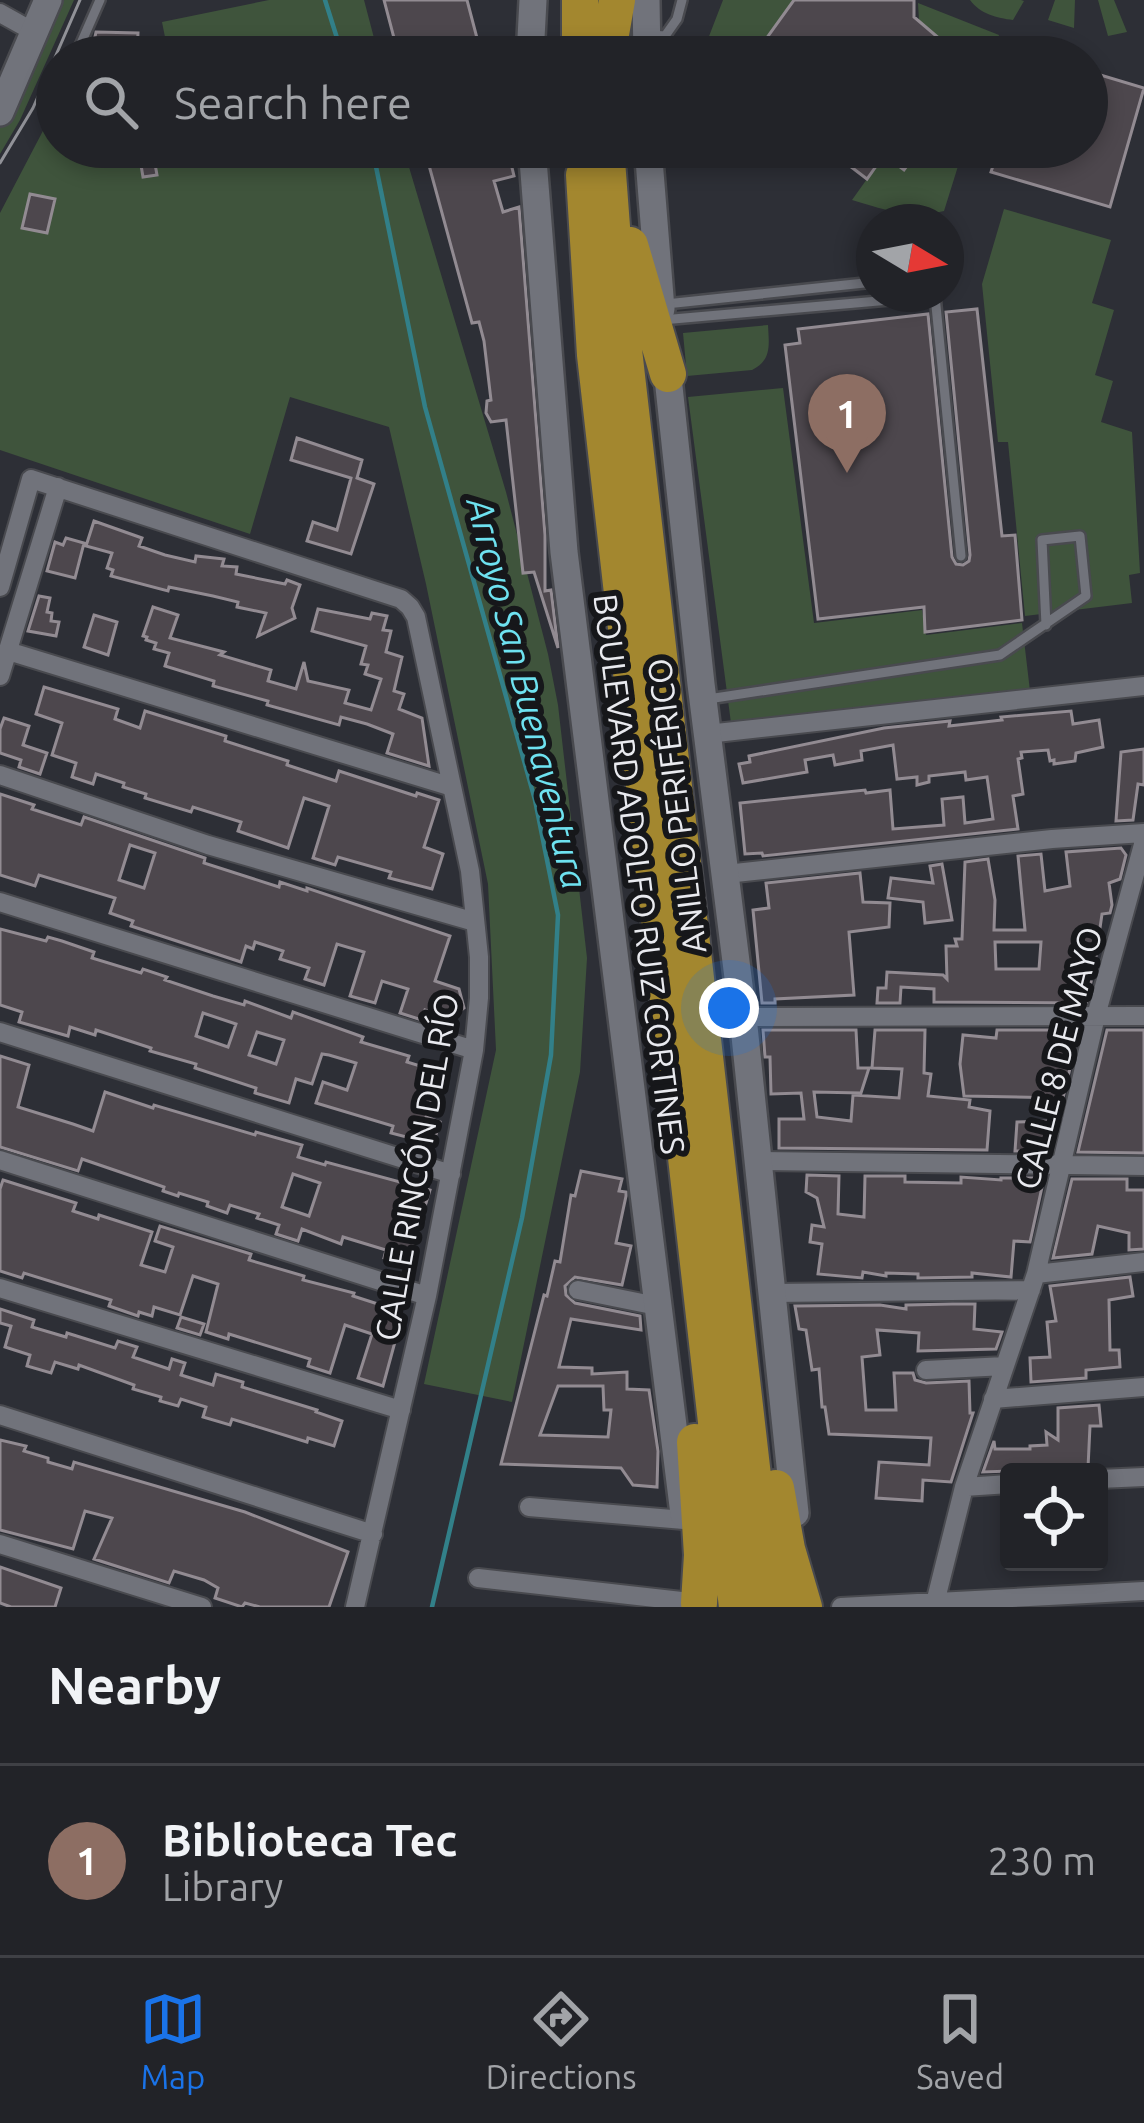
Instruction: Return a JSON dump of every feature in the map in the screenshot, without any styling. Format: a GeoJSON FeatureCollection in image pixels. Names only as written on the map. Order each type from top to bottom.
{"type":"FeatureCollection","features":[{"type":"Feature","properties":{"kind":"highway"},"geometry":{"type":"LineString","coordinates":[[580,0],[580,36]]}},
{"type":"Feature","properties":{"kind":"highway"},"geometry":{"type":"LineString","coordinates":[[602,0],[603,36]]}},
{"type":"Feature","properties":{"kind":"highway"},"geometry":{"type":"LineString","coordinates":[[609,36],[617,0]]}},
{"type":"Feature","properties":{"kind":"highway","name":"ANILLO PERIFÉRICO"},"geometry":{"type":"LineString","coordinates":[[599,168],[595,356],[737,1607]]}},
{"type":"Feature","properties":{"kind":"highway","name":"ANILLO PERIFÉRICO"},"geometry":{"type":"LineString","coordinates":[[601,168],[767,1607]]}},
{"type":"Feature","properties":{"kind":"highway"},"geometry":{"type":"LineString","coordinates":[[603,168],[668,374]]}},
{"type":"Feature","properties":{"kind":"highway"},"geometry":{"type":"LineString","coordinates":[[687,1169],[682,1260],[702,1537],[699,1605]]}},
{"type":"Feature","properties":{"kind":"highway"},"geometry":{"type":"LineString","coordinates":[[725,1238],[754,1338],[781,1519],[804,1607]]}},
{"type":"Feature","properties":{"kind":"main road"},"geometry":{"type":"LineString","coordinates":[[531,36],[533,0]]}},
{"type":"Feature","properties":{"kind":"main road"},"geometry":{"type":"LineString","coordinates":[[646,0],[647,36]]}},
{"type":"Feature","properties":{"kind":"main road"},"geometry":{"type":"LineString","coordinates":[[0,112],[37,14]]}},
{"type":"Feature","properties":{"kind":"main road","name":"BOULEVARD ADOLFO RUIZ CORTINES"},"geometry":{"type":"LineString","coordinates":[[534,168],[566,574],[684,1520],[699,1605]]}},
{"type":"Feature","properties":{"kind":"main road"},"geometry":{"type":"LineString","coordinates":[[650,168],[668,374],[743,1016],[804,1607]]}},
{"type":"Feature","properties":{"kind":"street"},"geometry":{"type":"LineString","coordinates":[[0,13],[37,14]]}},
{"type":"Feature","properties":{"kind":"street"},"geometry":{"type":"LineString","coordinates":[[0,676],[58,488],[32,479],[0,586],[25,593]]}},
{"type":"Feature","properties":{"kind":"street","name":"CALLE RINCÓN DEL RÍO"},"geometry":{"type":"LineString","coordinates":[[58,488],[401,599],[416,617],[466,850],[479,998],[474,1050],[427,1296],[355,1607]]}},
{"type":"Feature","properties":{"kind":"street"},"geometry":{"type":"LineString","coordinates":[[8,651],[452,787]]}},
{"type":"Feature","properties":{"kind":"street"},"geometry":{"type":"LineString","coordinates":[[707,734],[1144,686]]}},
{"type":"Feature","properties":{"kind":"street"},"geometry":{"type":"LineString","coordinates":[[0,775],[208,845],[475,922]]}},
{"type":"Feature","properties":{"kind":"street"},"geometry":{"type":"LineString","coordinates":[[725,874],[1052,839],[1144,837]]}},
{"type":"Feature","properties":{"kind":"street","name":"CALLE 8 DE MAYO"},"geometry":{"type":"LineString","coordinates":[[934,1605],[964,1487],[1034,1282],[1096,1016],[1144,837]]}},
{"type":"Feature","properties":{"kind":"street"},"geometry":{"type":"LineString","coordinates":[[0,902],[474,1050]]}},
{"type":"Feature","properties":{"kind":"street"},"geometry":{"type":"LineString","coordinates":[[743,1016],[1144,1016]]}},
{"type":"Feature","properties":{"kind":"street"},"geometry":{"type":"LineString","coordinates":[[0,1032],[451,1174]]}},
{"type":"Feature","properties":{"kind":"street"},"geometry":{"type":"LineString","coordinates":[[0,1160],[427,1296]]}},
{"type":"Feature","properties":{"kind":"street"},"geometry":{"type":"LineString","coordinates":[[758,1161],[1144,1166]]}},
{"type":"Feature","properties":{"kind":"street"},"geometry":{"type":"LineString","coordinates":[[773,1293],[1034,1282],[1144,1262]]}},
{"type":"Feature","properties":{"kind":"street"},"geometry":{"type":"LineString","coordinates":[[0,1288],[400,1411]]}},
{"type":"Feature","properties":{"kind":"street"},"geometry":{"type":"LineString","coordinates":[[578,1290],[657,1306]]}},
{"type":"Feature","properties":{"kind":"street"},"geometry":{"type":"LineString","coordinates":[[926,1370],[1005,1366]]}},
{"type":"Feature","properties":{"kind":"street"},"geometry":{"type":"LineString","coordinates":[[993,1399],[1144,1388]]}},
{"type":"Feature","properties":{"kind":"street"},"geometry":{"type":"LineString","coordinates":[[0,1415],[373,1534]]}},
{"type":"Feature","properties":{"kind":"street"},"geometry":{"type":"LineString","coordinates":[[1108,1479],[1144,1477]]}},
{"type":"Feature","properties":{"kind":"street"},"geometry":{"type":"LineString","coordinates":[[964,1487],[1000,1485]]}},
{"type":"Feature","properties":{"kind":"street"},"geometry":{"type":"LineString","coordinates":[[529,1508],[684,1520]]}},
{"type":"Feature","properties":{"kind":"street"},"geometry":{"type":"LineString","coordinates":[[0,1544],[202,1607]]}},
{"type":"Feature","properties":{"kind":"street"},"geometry":{"type":"LineString","coordinates":[[478,1577],[699,1605]]}},
{"type":"Feature","properties":{"kind":"street"},"geometry":{"type":"LineString","coordinates":[[842,1607],[1144,1591]]}},
{"type":"Feature","properties":{"kind":"lane"},"geometry":{"type":"LineString","coordinates":[[84,36],[100,0]]}},
{"type":"Feature","properties":{"kind":"lane"},"geometry":{"type":"LineString","coordinates":[[665,36],[677,20],[682,0]]}},
{"type":"Feature","properties":{"kind":"lane"},"geometry":{"type":"LineString","coordinates":[[662,313],[856,285]]}},
{"type":"Feature","properties":{"kind":"lane"},"geometry":{"type":"LineString","coordinates":[[662,313],[856,300]]}},
{"type":"Feature","properties":{"kind":"lane"},"geometry":{"type":"LineString","coordinates":[[937,312],[961,556]]}},
{"type":"Feature","properties":{"kind":"lane"},"geometry":{"type":"LineString","coordinates":[[703,700],[1000,655],[1046,625],[1086,596],[1080,536],[1042,540],[1046,625]]}},
{"type":"Feature","properties":{"kind":"green space"},"geometry":{"type":"Polygon","coordinates":[[[59,0],[74,0],[58,36],[43,36],[59,0]]]}},
{"type":"Feature","properties":{"kind":"green space"},"geometry":{"type":"Polygon","coordinates":[[[269,0],[364,0],[373,36],[165,36],[162,22],[269,0]]]}},
{"type":"Feature","properties":{"kind":"green space"},"geometry":{"type":"Polygon","coordinates":[[[723,0],[794,0],[768,36],[709,36],[723,0]]]}},
{"type":"Feature","properties":{"kind":"green space"},"geometry":{"type":"Polygon","coordinates":[[[970,0],[1024,1],[1013,20],[989,15],[970,0]]]}},
{"type":"Feature","properties":{"kind":"green space"},"geometry":{"type":"Polygon","coordinates":[[[1055,0],[1075,0],[1074,28],[1048,20],[1055,0]]]}},
{"type":"Feature","properties":{"kind":"green space"},"geometry":{"type":"Polygon","coordinates":[[[1098,0],[1114,0],[1127,32],[1108,36],[1098,0]]]}},
{"type":"Feature","properties":{"kind":"green space"},"geometry":{"type":"Polygon","coordinates":[[[918,3],[999,35],[937,36],[919,21],[918,3]]]}},
{"type":"Feature","properties":{"kind":"green space"},"geometry":{"type":"Polygon","coordinates":[[[36,52],[36,84],[0,154],[0,127],[36,52]]]}},
{"type":"Feature","properties":{"kind":"green space"},"geometry":{"type":"Polygon","coordinates":[[[36,144],[36,168],[409,168],[506,492],[548,654],[587,958],[580,1072],[512,1402],[424,1384],[496,1050],[488,884],[389,427],[290,397],[250,534],[0,450],[0,213],[36,144]]]}},
{"type":"Feature","properties":{"kind":"green space"},"geometry":{"type":"Polygon","coordinates":[[[875,168],[957,168],[946,204],[852,200],[875,168]]]}},
{"type":"Feature","properties":{"kind":"green space"},"geometry":{"type":"Polygon","coordinates":[[[1004,209],[1111,240],[1092,303],[1114,310],[1095,375],[1113,381],[1101,422],[1132,432],[1140,573],[1129,575],[1132,603],[1025,616],[1008,442],[998,442],[982,284],[1004,209]]]}},
{"type":"Feature","properties":{"kind":"green space"},"geometry":{"type":"Polygon","coordinates":[[[768,325],[768,351],[752,370],[687,376],[683,333],[768,325]]]}},
{"type":"Feature","properties":{"kind":"green space"},"geometry":{"type":"Polygon","coordinates":[[[783,388],[814,623],[922,610],[926,635],[1022,623],[1030,691],[731,723],[688,397],[783,388]]]}},
{"type":"Feature","properties":{"kind":"building"},"geometry":{"type":"Polygon","coordinates":[[[384,0],[467,0],[476,36],[393,36],[384,0]]]}},
{"type":"Feature","properties":{"kind":"building"},"geometry":{"type":"Polygon","coordinates":[[[794,0],[914,0],[914,17],[936,36],[768,36],[794,0]]]}},
{"type":"Feature","properties":{"kind":"building"},"geometry":{"type":"Polygon","coordinates":[[[96,32],[138,33],[138,36],[95,36],[96,32]]]}},
{"type":"Feature","properties":{"kind":"building"},"geometry":{"type":"Polygon","coordinates":[[[1108,77],[1144,88],[1110,207],[991,172],[992,168],[1108,168],[1108,77]]]}},
{"type":"Feature","properties":{"kind":"building"},"geometry":{"type":"Polygon","coordinates":[[[142,168],[156,168],[157,175],[143,177],[142,168]]]}},
{"type":"Feature","properties":{"kind":"building"},"geometry":{"type":"Polygon","coordinates":[[[430,168],[512,168],[514,176],[494,181],[503,212],[519,207],[545,535],[545,591],[551,590],[558,648],[534,572],[523,573],[506,420],[491,422],[486,413],[491,400],[484,341],[479,322],[472,323],[430,168]]]}},
{"type":"Feature","properties":{"kind":"building"},"geometry":{"type":"Polygon","coordinates":[[[853,168],[875,168],[867,179],[853,168]]]}},
{"type":"Feature","properties":{"kind":"building"},"geometry":{"type":"Polygon","coordinates":[[[30,194],[55,199],[47,233],[22,228],[30,194]]]}},
{"type":"Feature","properties":{"kind":"building"},"geometry":{"type":"Polygon","coordinates":[[[977,309],[1002,536],[1015,535],[1022,620],[925,632],[924,607],[818,619],[785,345],[800,343],[798,329],[928,314],[952,557],[963,565],[970,555],[946,312],[977,309]]]}},
{"type":"Feature","properties":{"kind":"building"},"geometry":{"type":"Polygon","coordinates":[[[297,438],[362,460],[357,478],[374,484],[351,554],[307,541],[313,522],[337,530],[351,478],[291,460],[297,438]]]}},
{"type":"Feature","properties":{"kind":"building"},"geometry":{"type":"Polygon","coordinates":[[[94,521],[142,538],[139,546],[165,555],[195,562],[196,556],[224,559],[222,566],[237,567],[236,574],[300,585],[292,608],[295,618],[258,636],[266,613],[213,596],[169,587],[168,591],[111,576],[113,570],[107,568],[112,553],[86,546],[94,521]]]}},
{"type":"Feature","properties":{"kind":"building"},"geometry":{"type":"Polygon","coordinates":[[[66,538],[84,543],[75,578],[47,571],[55,542],[63,545],[66,538]]]}},
{"type":"Feature","properties":{"kind":"building"},"geometry":{"type":"Polygon","coordinates":[[[39,596],[50,598],[47,612],[52,613],[51,621],[59,622],[56,636],[28,631],[39,596]]]}},
{"type":"Feature","properties":{"kind":"building"},"geometry":{"type":"Polygon","coordinates":[[[153,607],[178,615],[170,638],[271,670],[268,681],[296,689],[304,662],[308,681],[349,690],[345,703],[371,710],[381,679],[365,674],[368,665],[361,664],[366,646],[312,631],[318,609],[370,619],[372,613],[387,616],[383,630],[391,631],[386,652],[402,657],[394,691],[404,694],[399,709],[422,718],[429,766],[387,753],[393,734],[367,724],[341,717],[339,725],[267,705],[268,701],[165,666],[169,653],[154,649],[156,643],[143,636],[153,607]]]}},
{"type":"Feature","properties":{"kind":"building"},"geometry":{"type":"Polygon","coordinates":[[[94,615],[117,622],[108,655],[84,647],[94,615]]]}},
{"type":"Feature","properties":{"kind":"building"},"geometry":{"type":"Polygon","coordinates":[[[44,687],[118,709],[115,719],[140,728],[145,711],[226,736],[225,741],[336,781],[339,771],[439,800],[424,847],[443,854],[432,889],[338,857],[335,865],[313,858],[329,806],[304,798],[288,848],[238,831],[241,822],[145,798],[146,794],[123,787],[124,783],[96,774],[93,784],[72,777],[76,763],[52,755],[62,723],[36,714],[44,687]]]}},
{"type":"Feature","properties":{"kind":"building"},"geometry":{"type":"Polygon","coordinates":[[[1071,711],[1073,724],[1099,720],[1103,747],[1076,753],[1075,761],[1054,764],[1048,750],[1021,752],[1023,794],[1013,796],[1018,829],[763,856],[745,854],[740,803],[890,790],[893,829],[944,825],[942,799],[963,797],[965,823],[993,819],[987,777],[966,780],[965,772],[929,776],[929,782],[917,785],[917,777],[897,779],[893,745],[861,751],[862,760],[835,765],[833,755],[805,760],[807,772],[743,783],[739,764],[750,762],[749,756],[884,728],[950,721],[949,726],[1071,711]]]}},
{"type":"Feature","properties":{"kind":"building"},"geometry":{"type":"Polygon","coordinates":[[[4,718],[29,726],[23,745],[47,753],[40,774],[0,753],[4,718]]]}},
{"type":"Feature","properties":{"kind":"building"},"geometry":{"type":"Polygon","coordinates":[[[1144,749],[1144,785],[1138,784],[1133,820],[1116,821],[1121,752],[1144,749]]]}},
{"type":"Feature","properties":{"kind":"building"},"geometry":{"type":"Polygon","coordinates":[[[0,794],[81,825],[84,817],[205,858],[204,863],[279,887],[280,882],[307,888],[450,936],[435,981],[459,989],[464,1008],[450,1019],[425,1010],[422,1020],[400,1013],[408,989],[382,981],[375,1003],[350,996],[364,952],[337,944],[324,985],[305,979],[309,968],[280,959],[283,951],[255,942],[253,949],[246,946],[241,962],[131,926],[133,921],[110,913],[115,898],[39,875],[35,886],[0,875],[0,794]],[[130,845],[119,880],[144,888],[155,853],[130,845]]]}},
{"type":"Feature","properties":{"kind":"building"},"geometry":{"type":"Polygon","coordinates":[[[1121,848],[1126,855],[1120,879],[1109,883],[1112,905],[1110,913],[1102,914],[1096,956],[1076,953],[1073,981],[1091,982],[1086,1003],[934,1002],[934,989],[901,987],[900,1003],[877,1003],[878,988],[886,988],[887,972],[947,979],[946,946],[957,946],[955,939],[962,939],[965,862],[988,859],[994,930],[1025,930],[1018,856],[1041,854],[1045,891],[1070,886],[1066,852],[1121,848]],[[995,942],[996,969],[1039,969],[1041,942],[995,942]]]}},
{"type":"Feature","properties":{"kind":"building"},"geometry":{"type":"Polygon","coordinates":[[[942,864],[952,920],[925,923],[923,902],[888,898],[891,878],[933,883],[930,866],[942,864]]]}},
{"type":"Feature","properties":{"kind":"building"},"geometry":{"type":"Polygon","coordinates":[[[860,873],[863,902],[890,903],[889,927],[849,932],[854,995],[762,1003],[753,910],[769,908],[766,883],[860,873]]]}},
{"type":"Feature","properties":{"kind":"building"},"geometry":{"type":"Polygon","coordinates":[[[0,929],[46,941],[48,937],[94,952],[92,958],[141,973],[143,969],[213,996],[244,1005],[245,1001],[291,1018],[293,1012],[363,1037],[361,1042],[409,1056],[407,1062],[440,1072],[426,1117],[440,1122],[433,1144],[391,1133],[393,1126],[316,1103],[323,1082],[347,1090],[356,1063],[329,1055],[322,1054],[312,1084],[296,1079],[289,1103],[96,1030],[95,1035],[70,1027],[68,1036],[19,1022],[22,1012],[0,1005],[0,929]],[[203,1013],[196,1036],[228,1047],[236,1024],[203,1013]],[[257,1032],[249,1055],[276,1064],[284,1040],[257,1032]]]}},
{"type":"Feature","properties":{"kind":"building"},"geometry":{"type":"Polygon","coordinates":[[[763,1030],[856,1030],[858,1068],[869,1068],[861,1093],[814,1092],[817,1117],[851,1121],[853,1095],[899,1098],[902,1069],[872,1068],[875,1030],[925,1030],[924,1073],[931,1074],[928,1096],[970,1100],[969,1107],[990,1111],[987,1150],[779,1148],[779,1119],[804,1119],[801,1093],[771,1094],[763,1030]]]}},
{"type":"Feature","properties":{"kind":"building"},"geometry":{"type":"Polygon","coordinates":[[[997,1030],[1079,1030],[1063,1098],[964,1096],[963,1035],[996,1038],[997,1030]]]}},
{"type":"Feature","properties":{"kind":"building"},"geometry":{"type":"Polygon","coordinates":[[[1107,1030],[1144,1030],[1144,1153],[1078,1152],[1107,1030]]]}},
{"type":"Feature","properties":{"kind":"building"},"geometry":{"type":"Polygon","coordinates":[[[0,1056],[29,1065],[18,1107],[93,1131],[105,1092],[302,1145],[298,1157],[430,1190],[407,1265],[384,1258],[386,1250],[343,1237],[341,1244],[302,1229],[298,1241],[276,1234],[279,1225],[257,1218],[259,1214],[230,1205],[227,1213],[207,1206],[208,1202],[163,1191],[164,1187],[82,1159],[78,1171],[0,1147],[0,1056]],[[293,1174],[282,1207],[309,1216],[320,1183],[293,1174]]]}},
{"type":"Feature","properties":{"kind":"building"},"geometry":{"type":"Polygon","coordinates":[[[1017,1122],[1057,1123],[1051,1151],[1015,1151],[1017,1122]]]}},
{"type":"Feature","properties":{"kind":"building"},"geometry":{"type":"Polygon","coordinates":[[[581,1171],[622,1179],[619,1191],[626,1196],[616,1243],[631,1246],[622,1285],[575,1277],[565,1286],[566,1295],[575,1303],[640,1316],[641,1330],[571,1319],[559,1367],[592,1368],[592,1374],[627,1372],[627,1389],[649,1390],[658,1451],[657,1487],[633,1485],[621,1468],[501,1464],[544,1295],[555,1261],[560,1262],[571,1195],[575,1196],[581,1171]],[[558,1386],[540,1435],[608,1437],[611,1410],[604,1410],[603,1386],[558,1386]]]}},
{"type":"Feature","properties":{"kind":"building"},"geometry":{"type":"Polygon","coordinates":[[[807,1175],[839,1176],[838,1214],[864,1217],[865,1176],[961,1183],[961,1177],[1044,1178],[1030,1242],[1014,1241],[1011,1277],[972,1273],[972,1277],[918,1278],[918,1274],[863,1272],[862,1278],[818,1274],[822,1244],[810,1242],[812,1225],[824,1227],[817,1198],[806,1192],[807,1175]]]}},
{"type":"Feature","properties":{"kind":"building"},"geometry":{"type":"Polygon","coordinates":[[[1072,1179],[1127,1179],[1127,1190],[1144,1190],[1144,1249],[1129,1250],[1129,1233],[1098,1226],[1092,1254],[1053,1258],[1072,1179]]]}},
{"type":"Feature","properties":{"kind":"building"},"geometry":{"type":"Polygon","coordinates":[[[3,1180],[76,1203],[73,1211],[152,1232],[141,1265],[165,1272],[173,1247],[155,1241],[160,1226],[251,1254],[249,1260],[354,1293],[402,1316],[383,1386],[358,1378],[372,1334],[345,1325],[330,1373],[308,1366],[310,1359],[229,1334],[228,1339],[206,1332],[218,1284],[193,1276],[180,1315],[154,1307],[152,1316],[139,1312],[138,1316],[109,1306],[111,1300],[24,1273],[22,1278],[0,1271],[3,1180]]]}},
{"type":"Feature","properties":{"kind":"building"},"geometry":{"type":"Polygon","coordinates":[[[1130,1277],[1133,1296],[1109,1300],[1110,1350],[1119,1350],[1120,1367],[1086,1370],[1086,1378],[1031,1382],[1030,1358],[1050,1357],[1047,1322],[1056,1321],[1050,1286],[1130,1277]]]}},
{"type":"Feature","properties":{"kind":"building"},"geometry":{"type":"Polygon","coordinates":[[[975,1304],[974,1329],[1002,1332],[996,1349],[918,1351],[919,1333],[877,1330],[880,1355],[862,1357],[866,1410],[896,1410],[894,1373],[913,1373],[915,1380],[926,1383],[969,1381],[973,1413],[951,1482],[923,1480],[922,1501],[876,1498],[879,1462],[929,1465],[931,1438],[829,1434],[819,1369],[812,1370],[806,1330],[799,1329],[795,1306],[906,1309],[906,1305],[975,1304]]]}},
{"type":"Feature","properties":{"kind":"building"},"geometry":{"type":"Polygon","coordinates":[[[0,1309],[34,1320],[32,1327],[66,1337],[67,1333],[115,1348],[118,1341],[137,1347],[133,1357],[169,1369],[172,1359],[185,1363],[181,1375],[213,1385],[216,1374],[317,1410],[342,1421],[334,1446],[232,1419],[230,1425],[203,1417],[206,1407],[181,1399],[178,1406],[160,1401],[161,1397],[133,1389],[134,1385],[79,1365],[78,1369],[55,1362],[51,1373],[27,1366],[30,1355],[5,1347],[11,1326],[0,1323],[0,1309]]]}},
{"type":"Feature","properties":{"kind":"building"},"geometry":{"type":"Polygon","coordinates":[[[181,1317],[204,1324],[200,1335],[177,1328],[181,1317]]]}},
{"type":"Feature","properties":{"kind":"building"},"geometry":{"type":"Polygon","coordinates":[[[1099,1405],[1101,1426],[1090,1426],[1088,1463],[1000,1463],[1000,1471],[983,1472],[994,1441],[995,1449],[1030,1449],[1047,1445],[1046,1432],[1058,1440],[1058,1408],[1099,1405]]]}},
{"type":"Feature","properties":{"kind":"building"},"geometry":{"type":"Polygon","coordinates":[[[0,1440],[26,1446],[24,1451],[48,1458],[48,1462],[72,1469],[74,1462],[245,1512],[348,1552],[329,1607],[245,1603],[242,1607],[215,1598],[218,1588],[204,1580],[174,1571],[169,1583],[94,1559],[112,1518],[85,1511],[73,1549],[0,1530],[0,1440]]]}},
{"type":"Feature","properties":{"kind":"building"},"geometry":{"type":"Polygon","coordinates":[[[0,1567],[61,1588],[55,1607],[0,1603],[0,1567]]]}},
{"type":"Feature","properties":{"kind":"waterway","name":"Arroyo San Buenaventura"},"geometry":{"type":"LineString","coordinates":[[325,0],[336,36]]}},
{"type":"Feature","properties":{"kind":"waterway","name":"Arroyo San Buenaventura"},"geometry":{"type":"LineString","coordinates":[[376,168],[425,407],[535,800],[558,915],[551,1055],[522,1218],[432,1607]]}},
{"type":"Feature","properties":{"kind":"tram line"},"geometry":{"type":"LineString","coordinates":[[64,36],[80,0]]}},
{"type":"Feature","properties":{"kind":"tram line"},"geometry":{"type":"LineString","coordinates":[[0,163],[36,101]]}},
{"type":"Feature","properties":{"kind":"place","name":"Biblioteca Tec"},"geometry":{"type":"Point","coordinates":[847,473]}}]}
